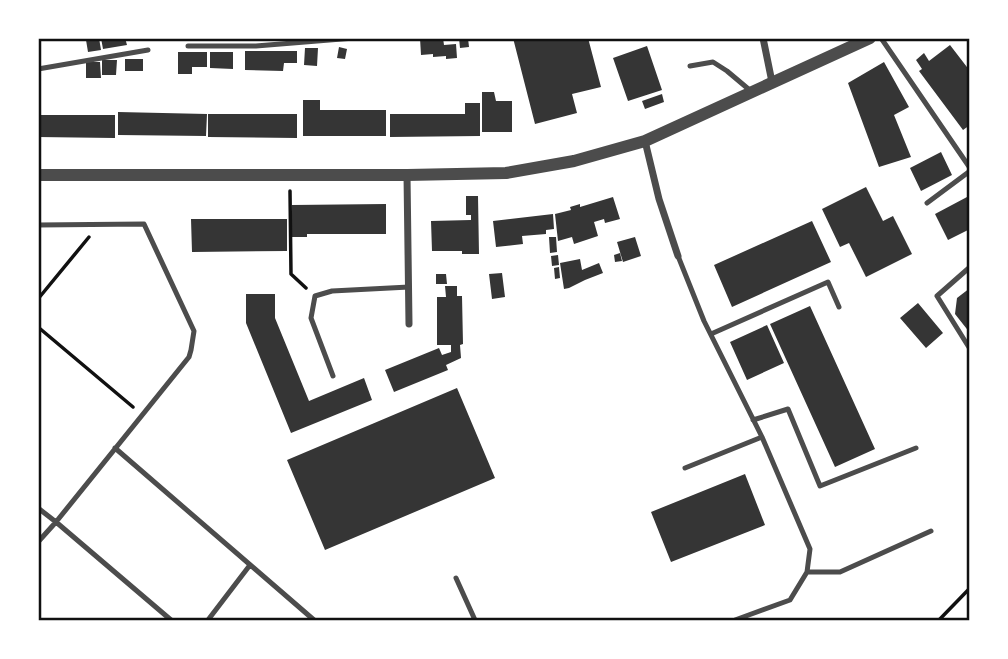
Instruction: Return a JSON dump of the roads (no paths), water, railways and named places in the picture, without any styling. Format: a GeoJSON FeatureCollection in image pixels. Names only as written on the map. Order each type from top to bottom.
{"type":"FeatureCollection","features":[{"type":"Feature","properties":{"kind":"street"},"geometry":{"type":"LineString","coordinates":[[763,38],[772,82]]}},
{"type":"Feature","properties":{"kind":"street"},"geometry":{"type":"LineString","coordinates":[[38,175],[506,173],[574,161],[645,141],[870,38]]}},
{"type":"Feature","properties":{"kind":"street"},"geometry":{"type":"LineString","coordinates":[[645,141],[659,199],[678,256]]}},
{"type":"Feature","properties":{"kind":"street"},"geometry":{"type":"LineString","coordinates":[[407,175],[409,324]]}},
{"type":"Feature","properties":{"kind":"lane"},"geometry":{"type":"LineString","coordinates":[[255,38],[256,46]]}},
{"type":"Feature","properties":{"kind":"lane"},"geometry":{"type":"LineString","coordinates":[[188,46],[256,46],[354,38]]}},
{"type":"Feature","properties":{"kind":"lane"},"geometry":{"type":"LineString","coordinates":[[881,38],[970,169],[928,204]]}},
{"type":"Feature","properties":{"kind":"lane"},"geometry":{"type":"LineString","coordinates":[[38,69],[148,50]]}},
{"type":"Feature","properties":{"kind":"lane"},"geometry":{"type":"LineString","coordinates":[[690,66],[713,62],[751,92]]}},
{"type":"Feature","properties":{"kind":"lane"},"geometry":{"type":"LineString","coordinates":[[38,225],[144,224],[194,331],[188,357],[143,416],[38,542]]}},
{"type":"Feature","properties":{"kind":"lane"},"geometry":{"type":"LineString","coordinates":[[678,256],[711,334],[762,437],[810,549],[807,572],[790,600],[735,621]]}},
{"type":"Feature","properties":{"kind":"lane"},"geometry":{"type":"LineString","coordinates":[[970,267],[936,296],[970,349]]}},
{"type":"Feature","properties":{"kind":"lane"},"geometry":{"type":"LineString","coordinates":[[711,334],[828,282],[839,307]]}},
{"type":"Feature","properties":{"kind":"lane"},"geometry":{"type":"LineString","coordinates":[[333,376],[311,318],[314,296],[332,290],[409,288]]}},
{"type":"Feature","properties":{"kind":"lane"},"geometry":{"type":"LineString","coordinates":[[754,420],[788,409],[820,486],[916,448]]}},
{"type":"Feature","properties":{"kind":"lane"},"geometry":{"type":"LineString","coordinates":[[685,468],[762,437]]}},
{"type":"Feature","properties":{"kind":"lane"},"geometry":{"type":"LineString","coordinates":[[115,448],[314,621]]}},
{"type":"Feature","properties":{"kind":"lane"},"geometry":{"type":"LineString","coordinates":[[38,508],[172,621]]}},
{"type":"Feature","properties":{"kind":"lane"},"geometry":{"type":"LineString","coordinates":[[807,572],[840,572],[931,531]]}},
{"type":"Feature","properties":{"kind":"lane"},"geometry":{"type":"LineString","coordinates":[[208,621],[250,565]]}},
{"type":"Feature","properties":{"kind":"lane"},"geometry":{"type":"LineString","coordinates":[[456,578],[475,621]]}}]}
